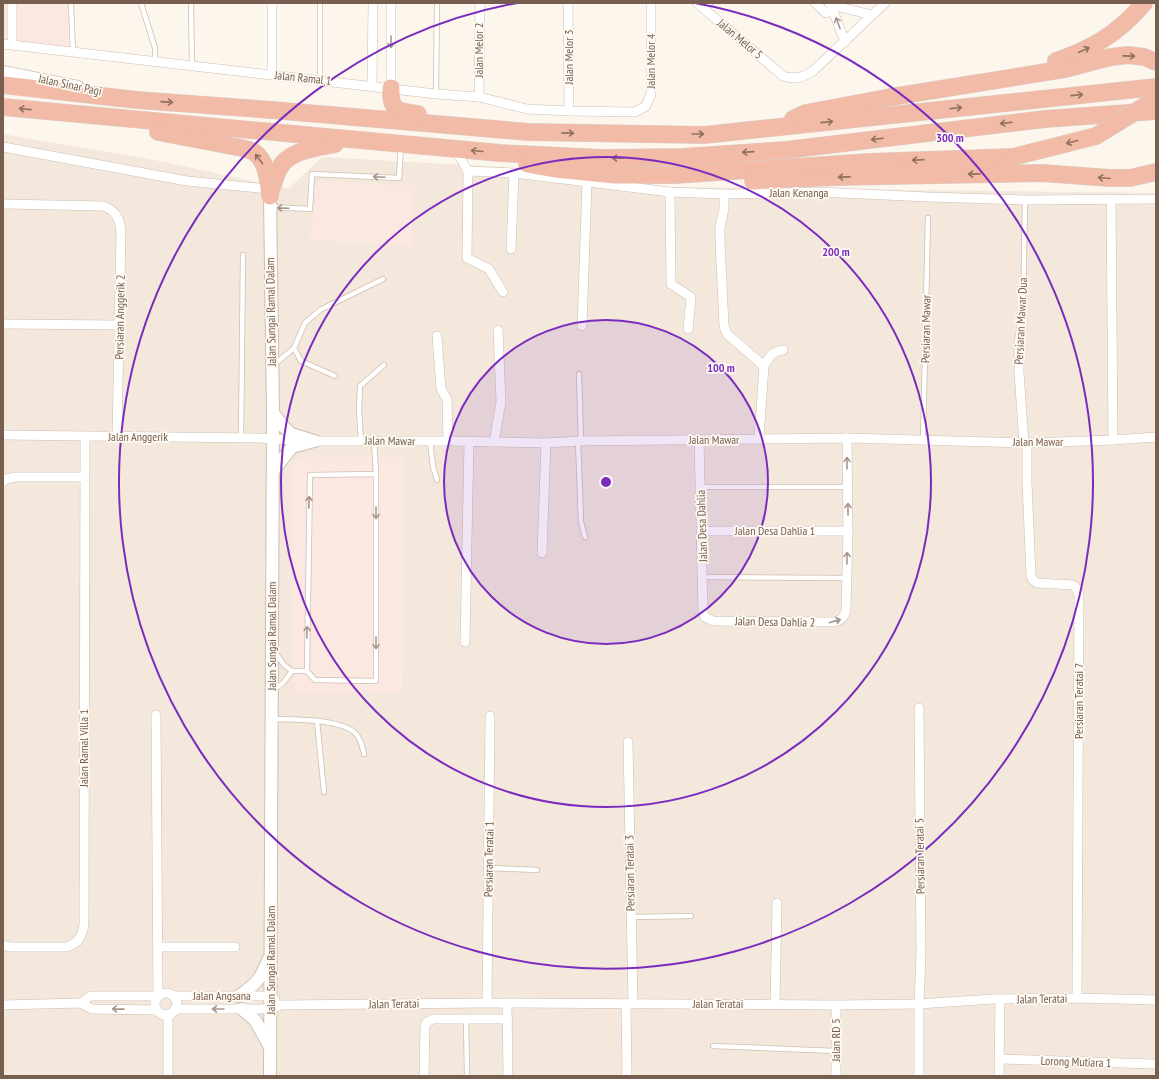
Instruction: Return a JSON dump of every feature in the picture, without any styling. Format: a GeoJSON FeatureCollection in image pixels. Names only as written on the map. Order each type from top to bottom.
{"type":"FeatureCollection","features":[{"type":"Feature","properties":{"kind":"highway"},"geometry":{"type":"LineString","coordinates":[[1008,78],[1074,56],[1101,42],[1120,28],[1144,3]]}},
{"type":"Feature","properties":{"kind":"highway"},"geometry":{"type":"LineString","coordinates":[[774,128],[806,113],[1008,78],[1065,70],[1111,57],[1128,55],[1144,57],[1156,62]]}},
{"type":"Feature","properties":{"kind":"highway"},"geometry":{"type":"LineString","coordinates":[[3,85],[137,100],[529,132],[704,135],[1156,87]]}},
{"type":"Feature","properties":{"kind":"highway"},"geometry":{"type":"LineString","coordinates":[[272,110],[379,108],[384,104],[383,87]]}},
{"type":"Feature","properties":{"kind":"highway"},"geometry":{"type":"LineString","coordinates":[[383,87],[397,110],[529,132]]}},
{"type":"Feature","properties":{"kind":"highway"},"geometry":{"type":"LineString","coordinates":[[500,154],[513,161],[555,169],[615,174],[674,175],[870,162],[1013,157],[1096,136],[1156,99]]}},
{"type":"Feature","properties":{"kind":"highway"},"geometry":{"type":"LineString","coordinates":[[3,107],[500,154],[604,158],[691,156],[786,150],[1045,119],[1156,111]]}},
{"type":"Feature","properties":{"kind":"highway"},"geometry":{"type":"LineString","coordinates":[[46,112],[253,151],[262,160],[266,171],[269,197]]}},
{"type":"Feature","properties":{"kind":"highway"},"geometry":{"type":"LineString","coordinates":[[269,197],[279,168],[285,161],[306,150],[350,140]]}},
{"type":"Feature","properties":{"kind":"highway"},"geometry":{"type":"LineString","coordinates":[[1130,178],[1156,172]]}},
{"type":"Feature","properties":{"kind":"highway"},"geometry":{"type":"LineString","coordinates":[[674,175],[720,182],[833,177],[1042,173],[1110,178],[1156,178]]}},
{"type":"Feature","properties":{"kind":"street","name":"Jalan Ramal 1"},"geometry":{"type":"LineString","coordinates":[[12,3],[7,45],[272,74],[436,94],[479,97],[528,109],[635,112]]}},
{"type":"Feature","properties":{"kind":"street"},"geometry":{"type":"LineString","coordinates":[[272,3],[272,74]]}},
{"type":"Feature","properties":{"kind":"street"},"geometry":{"type":"LineString","coordinates":[[373,3],[383,87]]}},
{"type":"Feature","properties":{"kind":"street"},"geometry":{"type":"LineString","coordinates":[[383,87],[391,3]]}},
{"type":"Feature","properties":{"kind":"street","name":"Jalan Melor 2"},"geometry":{"type":"LineString","coordinates":[[479,97],[480,3]]}},
{"type":"Feature","properties":{"kind":"street","name":"Jalan Melor 3"},"geometry":{"type":"LineString","coordinates":[[568,3],[569,111]]}},
{"type":"Feature","properties":{"kind":"street","name":"Jalan Melor 4"},"geometry":{"type":"LineString","coordinates":[[635,112],[646,106],[651,94],[651,3]]}},
{"type":"Feature","properties":{"kind":"street","name":"Jalan Melor 5"},"geometry":{"type":"LineString","coordinates":[[698,3],[708,6],[783,76],[790,78],[806,76],[845,42]]}},
{"type":"Feature","properties":{"kind":"street"},"geometry":{"type":"LineString","coordinates":[[815,3],[826,13]]}},
{"type":"Feature","properties":{"kind":"street"},"geometry":{"type":"LineString","coordinates":[[830,4],[845,42],[884,3]]}},
{"type":"Feature","properties":{"kind":"street"},"geometry":{"type":"LineString","coordinates":[[830,4],[872,15]]}},
{"type":"Feature","properties":{"kind":"street","name":"Jalan Sinar Pagi"},"geometry":{"type":"LineString","coordinates":[[3,72],[41,78],[137,100]]}},
{"type":"Feature","properties":{"kind":"street"},"geometry":{"type":"LineString","coordinates":[[3,147],[269,197]]}},
{"type":"Feature","properties":{"kind":"street"},"geometry":{"type":"LineString","coordinates":[[455,149],[468,171],[467,258],[489,269],[503,292]]}},
{"type":"Feature","properties":{"kind":"street","name":"Jalan Kenanga"},"geometry":{"type":"LineString","coordinates":[[468,171],[514,173],[670,192],[724,194],[820,192],[1025,200],[1156,199]]}},
{"type":"Feature","properties":{"kind":"street"},"geometry":{"type":"LineString","coordinates":[[511,249],[514,173]]}},
{"type":"Feature","properties":{"kind":"street"},"geometry":{"type":"LineString","coordinates":[[582,326],[587,182]]}},
{"type":"Feature","properties":{"kind":"street"},"geometry":{"type":"LineString","coordinates":[[670,192],[671,284],[691,297],[688,329]]}},
{"type":"Feature","properties":{"kind":"street"},"geometry":{"type":"LineString","coordinates":[[724,194],[724,209],[720,227],[724,326],[728,334],[764,366]]}},
{"type":"Feature","properties":{"kind":"street","name":"Jalan Sungai Ramal Dalam"},"geometry":{"type":"LineString","coordinates":[[269,197],[273,413],[271,996],[276,1007],[270,1048],[270,1076]]}},
{"type":"Feature","properties":{"kind":"street"},"geometry":{"type":"LineString","coordinates":[[1111,200],[1113,440]]}},
{"type":"Feature","properties":{"kind":"street","name":"Persiaran Anggerik 2"},"geometry":{"type":"LineString","coordinates":[[3,204],[103,206],[116,214],[120,223],[120,325],[117,437]]}},
{"type":"Feature","properties":{"kind":"street","name":"Persiaran Mawar Dua"},"geometry":{"type":"LineString","coordinates":[[1023,318],[1019,344],[1019,372],[1026,443]]}},
{"type":"Feature","properties":{"kind":"street"},"geometry":{"type":"LineString","coordinates":[[3,324],[120,325]]}},
{"type":"Feature","properties":{"kind":"street"},"geometry":{"type":"LineString","coordinates":[[494,442],[501,402],[498,330]]}},
{"type":"Feature","properties":{"kind":"street"},"geometry":{"type":"LineString","coordinates":[[437,336],[441,389],[447,399],[448,441]]}},
{"type":"Feature","properties":{"kind":"street"},"geometry":{"type":"LineString","coordinates":[[759,439],[764,366],[774,352],[783,350]]}},
{"type":"Feature","properties":{"kind":"street"},"geometry":{"type":"LineString","coordinates":[[273,413],[282,426],[291,434],[314,441]]}},
{"type":"Feature","properties":{"kind":"street","name":"Jalan Anggerik"},"geometry":{"type":"LineString","coordinates":[[3,435],[273,439]]}},
{"type":"Feature","properties":{"kind":"street","name":"Jalan Ramal Villa 1"},"geometry":{"type":"LineString","coordinates":[[3,945],[10,947],[67,947],[74,945],[79,940],[84,925],[85,437]]}},
{"type":"Feature","properties":{"kind":"street","name":"Jalan Mawar"},"geometry":{"type":"LineString","coordinates":[[273,439],[314,441],[546,443],[579,441],[847,438],[1026,443],[1156,437]]}},
{"type":"Feature","properties":{"kind":"street"},"geometry":{"type":"LineString","coordinates":[[847,438],[847,578]]}},
{"type":"Feature","properties":{"kind":"street","name":"Jalan Desa Dahlia"},"geometry":{"type":"LineString","coordinates":[[699,440],[703,613]]}},
{"type":"Feature","properties":{"kind":"street"},"geometry":{"type":"LineString","coordinates":[[273,472],[292,447],[314,441]]}},
{"type":"Feature","properties":{"kind":"street"},"geometry":{"type":"LineString","coordinates":[[465,642],[469,442]]}},
{"type":"Feature","properties":{"kind":"street"},"geometry":{"type":"LineString","coordinates":[[542,553],[546,443]]}},
{"type":"Feature","properties":{"kind":"street","name":"Persiaran Teratai 7"},"geometry":{"type":"LineString","coordinates":[[1026,443],[1031,576],[1036,583],[1073,585],[1077,588],[1079,595],[1077,998]]}},
{"type":"Feature","properties":{"kind":"street"},"geometry":{"type":"LineString","coordinates":[[3,482],[6,479],[15,476],[84,477]]}},
{"type":"Feature","properties":{"kind":"street","name":"Jalan Desa Dahlia 1"},"geometry":{"type":"LineString","coordinates":[[702,530],[848,531]]}},
{"type":"Feature","properties":{"kind":"street","name":"Jalan Desa Dahlia 2"},"geometry":{"type":"LineString","coordinates":[[703,613],[708,620],[713,621],[839,621],[844,617],[846,611],[847,578]]}},
{"type":"Feature","properties":{"kind":"street","name":"Persiaran Teratai 5"},"geometry":{"type":"LineString","coordinates":[[919,708],[921,953],[919,1076]]}},
{"type":"Feature","properties":{"kind":"street"},"geometry":{"type":"LineString","coordinates":[[156,715],[158,947],[157,1010]]}},
{"type":"Feature","properties":{"kind":"street","name":"Persiaran Teratai 1"},"geometry":{"type":"LineString","coordinates":[[487,1003],[490,716]]}},
{"type":"Feature","properties":{"kind":"street","name":"Persiaran Teratai 3"},"geometry":{"type":"LineString","coordinates":[[627,1076],[631,917],[628,742]]}},
{"type":"Feature","properties":{"kind":"street"},"geometry":{"type":"LineString","coordinates":[[775,1004],[777,903]]}},
{"type":"Feature","properties":{"kind":"street"},"geometry":{"type":"LineString","coordinates":[[158,947],[234,947]]}},
{"type":"Feature","properties":{"kind":"street"},"geometry":{"type":"LineString","coordinates":[[239,996],[252,987],[264,973],[271,951]]}},
{"type":"Feature","properties":{"kind":"street"},"geometry":{"type":"LineString","coordinates":[[81,1003],[90,996],[158,996],[164,993],[174,996],[177,1003],[172,1012],[168,1076]]}},
{"type":"Feature","properties":{"kind":"street","name":"Jalan Angsana"},"geometry":{"type":"LineString","coordinates":[[174,996],[271,996]]}},
{"type":"Feature","properties":{"kind":"street","name":"Jalan Teratai"},"geometry":{"type":"LineString","coordinates":[[276,1007],[487,1003],[836,1005],[919,1004],[1000,999],[1077,998],[1156,1000]]}},
{"type":"Feature","properties":{"kind":"street"},"geometry":{"type":"LineString","coordinates":[[999,1076],[1000,999]]}},
{"type":"Feature","properties":{"kind":"street"},"geometry":{"type":"LineString","coordinates":[[3,1005],[81,1003],[92,1008],[157,1010],[162,1013],[172,1012]]}},
{"type":"Feature","properties":{"kind":"street"},"geometry":{"type":"LineString","coordinates":[[507,1003],[508,1076]]}},
{"type":"Feature","properties":{"kind":"street","name":"Jalan RD 5"},"geometry":{"type":"LineString","coordinates":[[836,1005],[836,1076]]}},
{"type":"Feature","properties":{"kind":"street","name":"Jalan Angsana"},"geometry":{"type":"LineString","coordinates":[[172,1012],[276,1007]]}},
{"type":"Feature","properties":{"kind":"street"},"geometry":{"type":"LineString","coordinates":[[242,1009],[255,1020],[270,1048]]}},
{"type":"Feature","properties":{"kind":"street"},"geometry":{"type":"LineString","coordinates":[[424,1076],[425,1026],[427,1022],[433,1020],[508,1019]]}},
{"type":"Feature","properties":{"kind":"street","name":"Lorong Mutiara 1"},"geometry":{"type":"LineString","coordinates":[[999,1059],[1154,1066]]}},
{"type":"Feature","properties":{"kind":"lane"},"geometry":{"type":"LineString","coordinates":[[71,3],[73,52]]}},
{"type":"Feature","properties":{"kind":"lane"},"geometry":{"type":"LineString","coordinates":[[141,3],[155,48],[155,61]]}},
{"type":"Feature","properties":{"kind":"lane"},"geometry":{"type":"LineString","coordinates":[[191,3],[192,65]]}},
{"type":"Feature","properties":{"kind":"lane"},"geometry":{"type":"LineString","coordinates":[[320,3],[320,80]]}},
{"type":"Feature","properties":{"kind":"lane"},"geometry":{"type":"LineString","coordinates":[[436,94],[437,3]]}},
{"type":"Feature","properties":{"kind":"lane"},"geometry":{"type":"LineString","coordinates":[[269,197],[310,209],[312,174],[399,178],[401,145]]}},
{"type":"Feature","properties":{"kind":"lane","name":"Persiaran Mawar Dua"},"geometry":{"type":"LineString","coordinates":[[1023,318],[1025,200]]}},
{"type":"Feature","properties":{"kind":"lane","name":"Persiaran Mawar"},"geometry":{"type":"LineString","coordinates":[[923,440],[928,218]]}},
{"type":"Feature","properties":{"kind":"lane"},"geometry":{"type":"LineString","coordinates":[[241,438],[243,256]]}},
{"type":"Feature","properties":{"kind":"lane"},"geometry":{"type":"LineString","coordinates":[[272,367],[294,348],[305,323],[320,310],[383,279]]}},
{"type":"Feature","properties":{"kind":"lane"},"geometry":{"type":"LineString","coordinates":[[294,348],[301,361],[335,376]]}},
{"type":"Feature","properties":{"kind":"lane"},"geometry":{"type":"LineString","coordinates":[[361,441],[359,410],[360,386],[384,365]]}},
{"type":"Feature","properties":{"kind":"lane"},"geometry":{"type":"LineString","coordinates":[[579,374],[581,522],[584,537]]}},
{"type":"Feature","properties":{"kind":"lane"},"geometry":{"type":"LineString","coordinates":[[272,647],[284,665],[292,671],[306,671],[315,680],[376,681],[376,474],[374,441]]}},
{"type":"Feature","properties":{"kind":"lane"},"geometry":{"type":"LineString","coordinates":[[430,441],[433,467],[437,480]]}},
{"type":"Feature","properties":{"kind":"lane"},"geometry":{"type":"LineString","coordinates":[[306,671],[310,475],[376,474]]}},
{"type":"Feature","properties":{"kind":"lane"},"geometry":{"type":"LineString","coordinates":[[701,487],[847,488]]}},
{"type":"Feature","properties":{"kind":"lane"},"geometry":{"type":"LineString","coordinates":[[703,577],[847,578]]}},
{"type":"Feature","properties":{"kind":"lane"},"geometry":{"type":"LineString","coordinates":[[272,691],[284,682],[292,671]]}},
{"type":"Feature","properties":{"kind":"lane"},"geometry":{"type":"LineString","coordinates":[[272,719],[317,720],[346,727],[356,733],[362,742],[364,754]]}},
{"type":"Feature","properties":{"kind":"lane"},"geometry":{"type":"LineString","coordinates":[[317,720],[324,792]]}},
{"type":"Feature","properties":{"kind":"lane"},"geometry":{"type":"LineString","coordinates":[[489,868],[537,870]]}},
{"type":"Feature","properties":{"kind":"lane"},"geometry":{"type":"LineString","coordinates":[[631,917],[691,916]]}},
{"type":"Feature","properties":{"kind":"lane"},"geometry":{"type":"LineString","coordinates":[[466,1019],[467,1076]]}},
{"type":"Feature","properties":{"kind":"lane"},"geometry":{"type":"LineString","coordinates":[[713,1046],[836,1050]]}},
{"type":"Feature","properties":{"kind":"shaded area"},"geometry":{"type":"Polygon","coordinates":[[[3,3],[68,3],[69,48],[3,41],[3,3]]]}},
{"type":"Feature","properties":{"kind":"shaded area"},"geometry":{"type":"Polygon","coordinates":[[[3,134],[165,162],[288,189],[322,157],[504,167],[671,187],[1156,193],[1156,1076],[3,1076],[3,134]]]}},
{"type":"Feature","properties":{"kind":"shaded area"},"geometry":{"type":"Polygon","coordinates":[[[317,181],[415,186],[411,246],[310,240],[317,181]]]}},
{"type":"Feature","properties":{"kind":"shaded area"},"geometry":{"type":"Polygon","coordinates":[[[302,457],[403,457],[402,693],[294,694],[293,465],[302,457]]]}}]}
